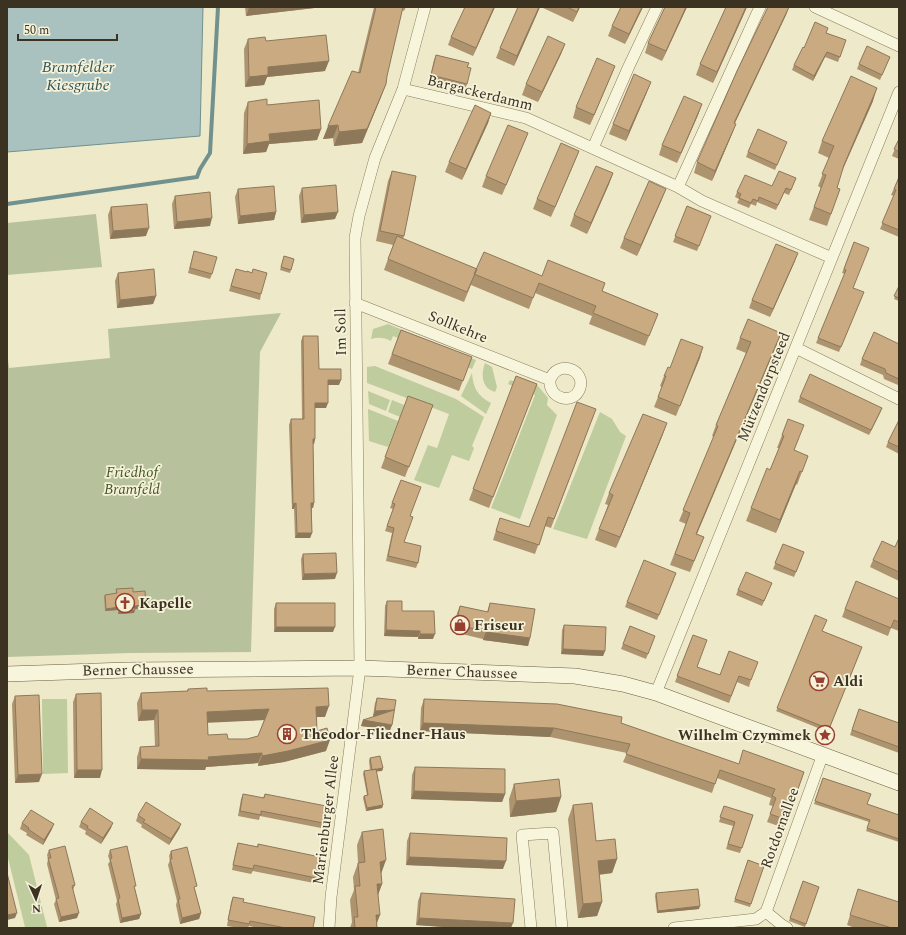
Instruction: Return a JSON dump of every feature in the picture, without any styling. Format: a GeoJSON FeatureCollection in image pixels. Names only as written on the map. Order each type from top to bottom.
{"type":"FeatureCollection","features":[{"type":"Feature","properties":{"kind":"street","name":"Im Soll"},"geometry":{"type":"LineString","coordinates":[[360,668],[355,238],[358,216],[375,158],[403,89],[425,7]]}},
{"type":"Feature","properties":{"kind":"street"},"geometry":{"type":"LineString","coordinates":[[593,148],[657,7]]}},
{"type":"Feature","properties":{"kind":"street"},"geometry":{"type":"LineString","coordinates":[[678,186],[760,7]]}},
{"type":"Feature","properties":{"kind":"street"},"geometry":{"type":"LineString","coordinates":[[815,7],[899,46]]}},
{"type":"Feature","properties":{"kind":"street","name":"Bargackerdamm"},"geometry":{"type":"LineString","coordinates":[[403,89],[526,118],[678,186],[702,201],[832,258]]}},
{"type":"Feature","properties":{"kind":"street","name":"Mützendorpsteed"},"geometry":{"type":"LineString","coordinates":[[656,693],[899,92]]}},
{"type":"Feature","properties":{"kind":"street","name":"Sollkehre"},"geometry":{"type":"LineString","coordinates":[[355,303],[550,380]]}},
{"type":"Feature","properties":{"kind":"street"},"geometry":{"type":"LineString","coordinates":[[796,348],[899,399]]}},
{"type":"Feature","properties":{"kind":"street","name":"Berner Chaussee"},"geometry":{"type":"LineString","coordinates":[[7,674],[126,670],[360,668],[575,676],[623,684],[656,693],[899,783]]}},
{"type":"Feature","properties":{"kind":"street","name":"Marienburger Allee"},"geometry":{"type":"LineString","coordinates":[[329,928],[331,897],[360,668]]}},
{"type":"Feature","properties":{"kind":"street","name":"Rotdornallee"},"geometry":{"type":"LineString","coordinates":[[766,912],[823,754]]}},
{"type":"Feature","properties":{"kind":"street"},"geometry":{"type":"LineString","coordinates":[[531,928],[522,835],[553,833],[562,928]]}},
{"type":"Feature","properties":{"kind":"street"},"geometry":{"type":"LineString","coordinates":[[674,928],[756,919],[766,912],[787,928]]}},
{"type":"Feature","properties":{"kind":"green space"},"geometry":{"type":"Polygon","coordinates":[[[96,214],[102,267],[7,275],[7,223],[96,214]]]}},
{"type":"Feature","properties":{"kind":"green space","name":"Friedhof Bramfeld"},"geometry":{"type":"Polygon","coordinates":[[[281,313],[260,352],[251,652],[130,653],[7,657],[7,352],[9,368],[110,358],[108,329],[281,313]]]}},
{"type":"Feature","properties":{"kind":"green space"},"geometry":{"type":"Polygon","coordinates":[[[388,324],[476,360],[472,369],[393,336],[391,341],[381,338],[371,339],[373,329],[388,324]]]}},
{"type":"Feature","properties":{"kind":"green space"},"geometry":{"type":"Polygon","coordinates":[[[485,363],[492,367],[497,387],[495,392],[487,387],[483,380],[485,363]]]}},
{"type":"Feature","properties":{"kind":"green space"},"geometry":{"type":"Polygon","coordinates":[[[375,366],[456,399],[484,417],[472,446],[474,448],[469,461],[452,455],[439,488],[414,480],[428,445],[437,448],[449,414],[367,383],[367,367],[375,366]]]}},
{"type":"Feature","properties":{"kind":"green space"},"geometry":{"type":"Polygon","coordinates":[[[472,373],[473,383],[477,391],[482,397],[491,403],[486,414],[461,396],[472,373]]]}},
{"type":"Feature","properties":{"kind":"green space"},"geometry":{"type":"Polygon","coordinates":[[[510,380],[524,385],[526,381],[538,386],[548,398],[547,405],[557,415],[520,519],[491,508],[535,395],[508,384],[510,380]]]}},
{"type":"Feature","properties":{"kind":"green space"},"geometry":{"type":"Polygon","coordinates":[[[368,391],[390,400],[386,411],[369,404],[368,391]]]}},
{"type":"Feature","properties":{"kind":"green space"},"geometry":{"type":"Polygon","coordinates":[[[392,400],[404,405],[400,417],[388,412],[392,400]]]}},
{"type":"Feature","properties":{"kind":"green space"},"geometry":{"type":"Polygon","coordinates":[[[368,409],[398,421],[388,447],[369,441],[368,409]]]}},
{"type":"Feature","properties":{"kind":"green space"},"geometry":{"type":"Polygon","coordinates":[[[600,412],[612,419],[620,432],[626,436],[587,539],[553,529],[600,412]]]}},
{"type":"Feature","properties":{"kind":"green space"},"geometry":{"type":"Polygon","coordinates":[[[42,699],[67,699],[68,773],[43,774],[42,699]]]}},
{"type":"Feature","properties":{"kind":"green space"},"geometry":{"type":"Polygon","coordinates":[[[7,832],[29,855],[47,927],[25,927],[7,854],[7,832]]]}},
{"type":"Feature","properties":{"kind":"water","name":"Bramfelder Kiesgrube"},"geometry":{"type":"Polygon","coordinates":[[[7,7],[203,7],[200,136],[7,152],[7,7]]]}},
{"type":"Feature","properties":{"kind":"building"},"geometry":{"type":"Polygon","coordinates":[[[376,7],[403,7],[386,84],[367,129],[339,132],[338,125],[328,126],[352,71],[360,73],[376,7]]]}},
{"type":"Feature","properties":{"kind":"building"},"geometry":{"type":"Polygon","coordinates":[[[465,7],[494,7],[476,48],[451,37],[465,7]]]}},
{"type":"Feature","properties":{"kind":"building"},"geometry":{"type":"Polygon","coordinates":[[[518,7],[539,7],[517,56],[500,48],[518,7]]]}},
{"type":"Feature","properties":{"kind":"building"},"geometry":{"type":"Polygon","coordinates":[[[567,7],[579,7],[577,12],[567,7]]]}},
{"type":"Feature","properties":{"kind":"building"},"geometry":{"type":"Polygon","coordinates":[[[621,7],[642,7],[629,34],[612,26],[621,7]]]}},
{"type":"Feature","properties":{"kind":"building"},"geometry":{"type":"Polygon","coordinates":[[[665,7],[686,7],[666,51],[648,43],[665,7]]]}},
{"type":"Feature","properties":{"kind":"building"},"geometry":{"type":"Polygon","coordinates":[[[726,7],[746,7],[717,72],[700,64],[726,7]]]}},
{"type":"Feature","properties":{"kind":"building"},"geometry":{"type":"Polygon","coordinates":[[[768,7],[789,7],[734,123],[736,124],[715,171],[697,162],[737,71],[768,7]]]}},
{"type":"Feature","properties":{"kind":"building"},"geometry":{"type":"Polygon","coordinates":[[[815,22],[828,28],[826,33],[846,40],[840,57],[827,52],[814,76],[794,65],[803,47],[804,48],[815,22]]]}},
{"type":"Feature","properties":{"kind":"building"},"geometry":{"type":"Polygon","coordinates":[[[326,35],[329,61],[268,67],[268,75],[249,77],[248,39],[265,37],[266,41],[326,35]]]}},
{"type":"Feature","properties":{"kind":"building"},"geometry":{"type":"Polygon","coordinates":[[[548,36],[565,44],[542,92],[526,84],[548,36]]]}},
{"type":"Feature","properties":{"kind":"building"},"geometry":{"type":"Polygon","coordinates":[[[867,46],[890,57],[882,75],[859,64],[867,46]]]}},
{"type":"Feature","properties":{"kind":"building"},"geometry":{"type":"Polygon","coordinates":[[[436,55],[469,63],[467,67],[471,68],[467,84],[431,75],[436,55]]]}},
{"type":"Feature","properties":{"kind":"building"},"geometry":{"type":"Polygon","coordinates":[[[597,58],[615,66],[594,115],[576,107],[597,58]]]}},
{"type":"Feature","properties":{"kind":"building"},"geometry":{"type":"Polygon","coordinates":[[[634,74],[651,82],[629,131],[613,124],[634,74]]]}},
{"type":"Feature","properties":{"kind":"building"},"geometry":{"type":"Polygon","coordinates":[[[851,76],[877,88],[844,165],[837,188],[840,189],[831,214],[814,207],[826,175],[822,174],[834,146],[822,141],[851,76]]]}},
{"type":"Feature","properties":{"kind":"building"},"geometry":{"type":"Polygon","coordinates":[[[684,96],[702,104],[681,153],[662,145],[684,96]]]}},
{"type":"Feature","properties":{"kind":"building"},"geometry":{"type":"Polygon","coordinates":[[[267,99],[267,105],[319,100],[321,129],[269,134],[270,141],[247,144],[248,102],[267,99]]]}},
{"type":"Feature","properties":{"kind":"building"},"geometry":{"type":"Polygon","coordinates":[[[475,105],[491,113],[466,169],[449,162],[475,105]]]}},
{"type":"Feature","properties":{"kind":"building"},"geometry":{"type":"Polygon","coordinates":[[[508,125],[528,133],[506,185],[486,176],[508,125]]]}},
{"type":"Feature","properties":{"kind":"building"},"geometry":{"type":"Polygon","coordinates":[[[758,129],[787,142],[777,165],[748,152],[758,129]]]}},
{"type":"Feature","properties":{"kind":"building"},"geometry":{"type":"Polygon","coordinates":[[[899,139],[899,152],[894,149],[899,139]]]}},
{"type":"Feature","properties":{"kind":"building"},"geometry":{"type":"Polygon","coordinates":[[[561,143],[579,151],[555,207],[537,199],[561,143]]]}},
{"type":"Feature","properties":{"kind":"building"},"geometry":{"type":"Polygon","coordinates":[[[596,166],[613,173],[591,223],[574,215],[596,166]]]}},
{"type":"Feature","properties":{"kind":"building"},"geometry":{"type":"Polygon","coordinates":[[[392,171],[416,176],[404,236],[380,231],[392,171]]]}},
{"type":"Feature","properties":{"kind":"building"},"geometry":{"type":"Polygon","coordinates":[[[779,171],[796,178],[791,190],[786,188],[778,205],[759,197],[758,201],[753,199],[751,203],[739,198],[741,194],[737,192],[745,175],[772,186],[779,171]]]}},
{"type":"Feature","properties":{"kind":"building"},"geometry":{"type":"Polygon","coordinates":[[[899,177],[899,230],[882,223],[896,190],[894,189],[899,177]]]}},
{"type":"Feature","properties":{"kind":"building"},"geometry":{"type":"Polygon","coordinates":[[[649,181],[666,189],[641,245],[624,238],[649,181]]]}},
{"type":"Feature","properties":{"kind":"building"},"geometry":{"type":"Polygon","coordinates":[[[336,185],[338,212],[304,215],[302,188],[336,185]]]}},
{"type":"Feature","properties":{"kind":"building"},"geometry":{"type":"Polygon","coordinates":[[[274,186],[276,212],[240,216],[238,189],[274,186]]]}},
{"type":"Feature","properties":{"kind":"building"},"geometry":{"type":"Polygon","coordinates":[[[210,192],[212,218],[177,222],[175,196],[210,192]]]}},
{"type":"Feature","properties":{"kind":"building"},"geometry":{"type":"Polygon","coordinates":[[[147,204],[149,228],[113,231],[111,207],[147,204]]]}},
{"type":"Feature","properties":{"kind":"building"},"geometry":{"type":"Polygon","coordinates":[[[687,206],[711,216],[699,246],[675,236],[687,206]]]}},
{"type":"Feature","properties":{"kind":"building"},"geometry":{"type":"Polygon","coordinates":[[[397,236],[477,269],[467,292],[388,259],[397,236]]]}},
{"type":"Feature","properties":{"kind":"building"},"geometry":{"type":"Polygon","coordinates":[[[854,242],[869,248],[853,288],[864,292],[841,347],[818,338],[846,270],[844,269],[854,242]]]}},
{"type":"Feature","properties":{"kind":"building"},"geometry":{"type":"Polygon","coordinates":[[[776,244],[798,253],[773,309],[752,300],[776,244]]]}},
{"type":"Feature","properties":{"kind":"building"},"geometry":{"type":"Polygon","coordinates":[[[194,251],[217,257],[212,274],[190,268],[194,251]]]}},
{"type":"Feature","properties":{"kind":"building"},"geometry":{"type":"Polygon","coordinates":[[[484,252],[542,276],[548,260],[605,283],[602,291],[658,314],[649,336],[593,313],[596,306],[539,283],[533,298],[474,274],[484,252]]]}},
{"type":"Feature","properties":{"kind":"building"},"geometry":{"type":"Polygon","coordinates":[[[284,256],[294,259],[291,270],[281,267],[284,256]]]}},
{"type":"Feature","properties":{"kind":"building"},"geometry":{"type":"Polygon","coordinates":[[[154,269],[156,296],[120,300],[118,273],[154,269]]]}},
{"type":"Feature","properties":{"kind":"building"},"geometry":{"type":"Polygon","coordinates":[[[236,269],[252,273],[253,269],[267,273],[261,294],[231,286],[236,269]]]}},
{"type":"Feature","properties":{"kind":"building"},"geometry":{"type":"Polygon","coordinates":[[[899,286],[899,298],[894,296],[899,286]]]}},
{"type":"Feature","properties":{"kind":"building"},"geometry":{"type":"Polygon","coordinates":[[[748,319],[781,333],[696,534],[704,537],[694,561],[675,554],[690,513],[683,510],[718,426],[716,425],[751,342],[740,338],[748,319]]]}},
{"type":"Feature","properties":{"kind":"building"},"geometry":{"type":"Polygon","coordinates":[[[401,330],[472,357],[463,381],[392,354],[401,330]]]}},
{"type":"Feature","properties":{"kind":"building"},"geometry":{"type":"Polygon","coordinates":[[[874,332],[899,344],[899,379],[886,373],[885,369],[862,359],[874,332]]]}},
{"type":"Feature","properties":{"kind":"building"},"geometry":{"type":"Polygon","coordinates":[[[303,336],[318,336],[319,369],[341,369],[341,380],[328,380],[328,403],[315,403],[315,439],[313,439],[314,503],[311,503],[312,533],[297,533],[296,503],[293,504],[291,419],[304,419],[303,336]]]}},
{"type":"Feature","properties":{"kind":"building"},"geometry":{"type":"Polygon","coordinates":[[[681,339],[703,347],[680,406],[658,397],[666,376],[664,376],[668,367],[670,368],[681,339]]]}},
{"type":"Feature","properties":{"kind":"building"},"geometry":{"type":"Polygon","coordinates":[[[810,374],[882,408],[871,430],[800,397],[810,374]]]}},
{"type":"Feature","properties":{"kind":"building"},"geometry":{"type":"Polygon","coordinates":[[[516,376],[537,384],[493,497],[473,489],[516,376]]]}},
{"type":"Feature","properties":{"kind":"building"},"geometry":{"type":"Polygon","coordinates":[[[408,396],[433,405],[409,467],[385,457],[408,396]]]}},
{"type":"Feature","properties":{"kind":"building"},"geometry":{"type":"Polygon","coordinates":[[[577,402],[596,409],[554,519],[548,517],[539,545],[496,531],[500,518],[529,527],[577,402]]]}},
{"type":"Feature","properties":{"kind":"building"},"geometry":{"type":"Polygon","coordinates":[[[643,414],[667,423],[620,537],[599,529],[613,495],[609,493],[643,414]]]}},
{"type":"Feature","properties":{"kind":"building"},"geometry":{"type":"Polygon","coordinates":[[[788,419],[804,425],[794,450],[808,456],[802,472],[800,471],[780,520],[751,508],[767,468],[770,470],[784,436],[782,435],[788,419]]]}},
{"type":"Feature","properties":{"kind":"building"},"geometry":{"type":"Polygon","coordinates":[[[899,420],[899,447],[888,442],[899,420]]]}},
{"type":"Feature","properties":{"kind":"building"},"geometry":{"type":"Polygon","coordinates":[[[401,480],[421,487],[410,516],[413,517],[404,542],[421,546],[418,563],[388,556],[394,528],[387,526],[395,504],[392,503],[401,480]]]}},
{"type":"Feature","properties":{"kind":"building"},"geometry":{"type":"Polygon","coordinates":[[[899,538],[899,572],[873,560],[882,541],[895,547],[899,538]]]}},
{"type":"Feature","properties":{"kind":"building"},"geometry":{"type":"Polygon","coordinates":[[[783,544],[804,552],[796,572],[775,563],[783,544]]]}},
{"type":"Feature","properties":{"kind":"building"},"geometry":{"type":"Polygon","coordinates":[[[336,553],[337,573],[304,574],[303,554],[336,553]]]}},
{"type":"Feature","properties":{"kind":"building"},"geometry":{"type":"Polygon","coordinates":[[[644,560],[676,573],[659,615],[627,602],[644,560]]]}},
{"type":"Feature","properties":{"kind":"building"},"geometry":{"type":"Polygon","coordinates":[[[746,572],[772,583],[764,601],[738,590],[746,572]]]}},
{"type":"Feature","properties":{"kind":"building"},"geometry":{"type":"Polygon","coordinates":[[[856,581],[899,599],[899,622],[894,620],[891,628],[845,609],[856,581]]]}},
{"type":"Feature","properties":{"kind":"building","name":"Kapelle"},"geometry":{"type":"Polygon","coordinates":[[[133,588],[133,592],[145,591],[146,605],[134,606],[135,610],[119,612],[119,607],[106,609],[105,595],[117,593],[116,589],[133,588]]]}},
{"type":"Feature","properties":{"kind":"building"},"geometry":{"type":"Polygon","coordinates":[[[387,601],[402,601],[402,611],[434,611],[435,634],[420,634],[420,631],[386,630],[387,601]]]}},
{"type":"Feature","properties":{"kind":"building"},"geometry":{"type":"Polygon","coordinates":[[[276,603],[335,603],[335,627],[276,627],[276,603]]]}},
{"type":"Feature","properties":{"kind":"building"},"geometry":{"type":"Polygon","coordinates":[[[490,603],[535,609],[530,638],[486,632],[456,625],[460,606],[488,612],[490,603]]]}},
{"type":"Feature","properties":{"kind":"building","name":"Aldi"},"geometry":{"type":"Polygon","coordinates":[[[815,615],[827,620],[822,631],[862,647],[829,729],[777,708],[815,615]]]}},
{"type":"Feature","properties":{"kind":"building"},"geometry":{"type":"Polygon","coordinates":[[[564,625],[606,627],[605,651],[563,649],[564,625]]]}},
{"type":"Feature","properties":{"kind":"building"},"geometry":{"type":"Polygon","coordinates":[[[630,626],[655,636],[648,654],[623,644],[630,626]]]}},
{"type":"Feature","properties":{"kind":"building"},"geometry":{"type":"Polygon","coordinates":[[[693,635],[707,640],[697,667],[720,675],[729,651],[758,662],[751,680],[739,676],[731,696],[677,676],[693,635]]]}},
{"type":"Feature","properties":{"kind":"building","name":"Theodor-Fliedner-Haus"},"geometry":{"type":"Polygon","coordinates":[[[207,688],[207,691],[328,688],[329,706],[316,707],[317,731],[327,728],[330,740],[262,756],[262,753],[208,757],[209,760],[141,759],[140,747],[159,746],[158,710],[142,710],[141,693],[188,691],[188,689],[207,688]],[[269,709],[207,712],[208,735],[227,734],[228,739],[247,739],[258,736],[269,709]]]}},
{"type":"Feature","properties":{"kind":"building"},"geometry":{"type":"Polygon","coordinates":[[[101,693],[102,770],[77,770],[76,694],[101,693]]]}},
{"type":"Feature","properties":{"kind":"building"},"geometry":{"type":"Polygon","coordinates":[[[39,695],[42,774],[18,775],[15,696],[39,695]]]}},
{"type":"Feature","properties":{"kind":"building"},"geometry":{"type":"Polygon","coordinates":[[[377,698],[396,700],[392,725],[363,720],[394,710],[375,711],[377,698]]]}},
{"type":"Feature","properties":{"kind":"building"},"geometry":{"type":"Polygon","coordinates":[[[424,699],[557,704],[622,717],[621,723],[739,764],[743,750],[804,772],[787,820],[770,814],[776,798],[772,796],[775,789],[720,770],[715,784],[626,754],[630,744],[554,728],[423,723],[424,699]]]}},
{"type":"Feature","properties":{"kind":"building"},"geometry":{"type":"Polygon","coordinates":[[[859,709],[899,723],[899,747],[852,730],[859,709]]]}},
{"type":"Feature","properties":{"kind":"building"},"geometry":{"type":"Polygon","coordinates":[[[380,756],[383,768],[372,770],[370,758],[380,756]]]}},
{"type":"Feature","properties":{"kind":"building"},"geometry":{"type":"Polygon","coordinates":[[[415,767],[505,769],[505,794],[414,791],[415,767]]]}},
{"type":"Feature","properties":{"kind":"building"},"geometry":{"type":"Polygon","coordinates":[[[376,769],[383,805],[367,808],[364,796],[368,795],[364,771],[376,769]]]}},
{"type":"Feature","properties":{"kind":"building"},"geometry":{"type":"Polygon","coordinates":[[[823,778],[871,794],[867,804],[899,815],[899,839],[867,828],[870,820],[815,801],[823,778]]]}},
{"type":"Feature","properties":{"kind":"building"},"geometry":{"type":"Polygon","coordinates":[[[559,779],[561,797],[516,801],[514,784],[559,779]]]}},
{"type":"Feature","properties":{"kind":"building"},"geometry":{"type":"Polygon","coordinates":[[[243,794],[264,798],[265,794],[326,806],[323,823],[261,811],[261,815],[240,811],[243,794]]]}},
{"type":"Feature","properties":{"kind":"building"},"geometry":{"type":"Polygon","coordinates":[[[146,802],[181,824],[171,839],[143,822],[145,820],[138,815],[146,802]]]}},
{"type":"Feature","properties":{"kind":"building"},"geometry":{"type":"Polygon","coordinates":[[[592,803],[596,841],[615,839],[617,859],[598,861],[602,902],[583,904],[573,805],[592,803]]]}},
{"type":"Feature","properties":{"kind":"building"},"geometry":{"type":"Polygon","coordinates":[[[724,806],[753,815],[742,848],[728,844],[735,822],[720,817],[724,806]]]}},
{"type":"Feature","properties":{"kind":"building"},"geometry":{"type":"Polygon","coordinates":[[[90,808],[113,823],[103,838],[87,828],[88,826],[81,822],[90,808]]]}},
{"type":"Feature","properties":{"kind":"building"},"geometry":{"type":"Polygon","coordinates":[[[31,810],[54,824],[44,840],[22,823],[31,810]]]}},
{"type":"Feature","properties":{"kind":"building"},"geometry":{"type":"Polygon","coordinates":[[[383,829],[386,860],[380,862],[382,884],[377,884],[380,915],[376,915],[377,928],[355,928],[354,917],[358,917],[355,886],[360,886],[358,863],[365,862],[362,832],[383,829]]]}},
{"type":"Feature","properties":{"kind":"building"},"geometry":{"type":"Polygon","coordinates":[[[410,833],[507,838],[506,861],[409,857],[410,833]]]}},
{"type":"Feature","properties":{"kind":"building"},"geometry":{"type":"Polygon","coordinates":[[[238,843],[258,847],[258,844],[320,857],[316,878],[254,865],[253,869],[233,865],[238,843]]]}},
{"type":"Feature","properties":{"kind":"building"},"geometry":{"type":"Polygon","coordinates":[[[65,846],[75,885],[72,886],[79,913],[61,917],[56,899],[59,898],[48,858],[51,858],[49,850],[65,846]]]}},
{"type":"Feature","properties":{"kind":"building"},"geometry":{"type":"Polygon","coordinates":[[[127,846],[136,886],[134,886],[141,914],[122,918],[118,899],[120,898],[110,859],[112,858],[110,850],[127,846]]]}},
{"type":"Feature","properties":{"kind":"building"},"geometry":{"type":"Polygon","coordinates":[[[187,847],[197,886],[194,887],[201,913],[182,918],[178,899],[180,899],[170,859],[172,859],[171,851],[187,847]]]}},
{"type":"Feature","properties":{"kind":"building"},"geometry":{"type":"Polygon","coordinates":[[[748,860],[764,866],[751,904],[735,899],[748,860]]]}},
{"type":"Feature","properties":{"kind":"building"},"geometry":{"type":"Polygon","coordinates":[[[7,873],[17,913],[7,915],[7,873]]]}},
{"type":"Feature","properties":{"kind":"building"},"geometry":{"type":"Polygon","coordinates":[[[803,881],[819,887],[806,924],[790,918],[803,881]]]}},
{"type":"Feature","properties":{"kind":"building"},"geometry":{"type":"Polygon","coordinates":[[[698,889],[700,906],[658,911],[656,893],[698,889]]]}},
{"type":"Feature","properties":{"kind":"building"},"geometry":{"type":"Polygon","coordinates":[[[858,889],[899,902],[899,928],[892,928],[850,915],[858,889]]]}},
{"type":"Feature","properties":{"kind":"building"},"geometry":{"type":"Polygon","coordinates":[[[421,893],[515,899],[513,923],[419,918],[421,893]]]}},
{"type":"Feature","properties":{"kind":"building"},"geometry":{"type":"Polygon","coordinates":[[[233,897],[244,899],[243,902],[315,917],[313,928],[286,928],[250,921],[249,924],[228,920],[233,897]]]}},
{"type":"Feature","properties":{"kind":"waterway"},"geometry":{"type":"LineString","coordinates":[[7,204],[197,177],[210,153],[218,7]]}},
{"type":"Feature","properties":{"kind":"place","name":"Kapelle"},"geometry":{"type":"Point","coordinates":[125,603]}},
{"type":"Feature","properties":{"kind":"place","name":"Friseur"},"geometry":{"type":"Point","coordinates":[460,625]}},
{"type":"Feature","properties":{"kind":"place","name":"Aldi"},"geometry":{"type":"Point","coordinates":[819,681]}},
{"type":"Feature","properties":{"kind":"place","name":"Theodor-Fliedner-Haus"},"geometry":{"type":"Point","coordinates":[287,734]}},
{"type":"Feature","properties":{"kind":"place","name":"Wilhelm Czymmek"},"geometry":{"type":"Point","coordinates":[825,735]}}]}
